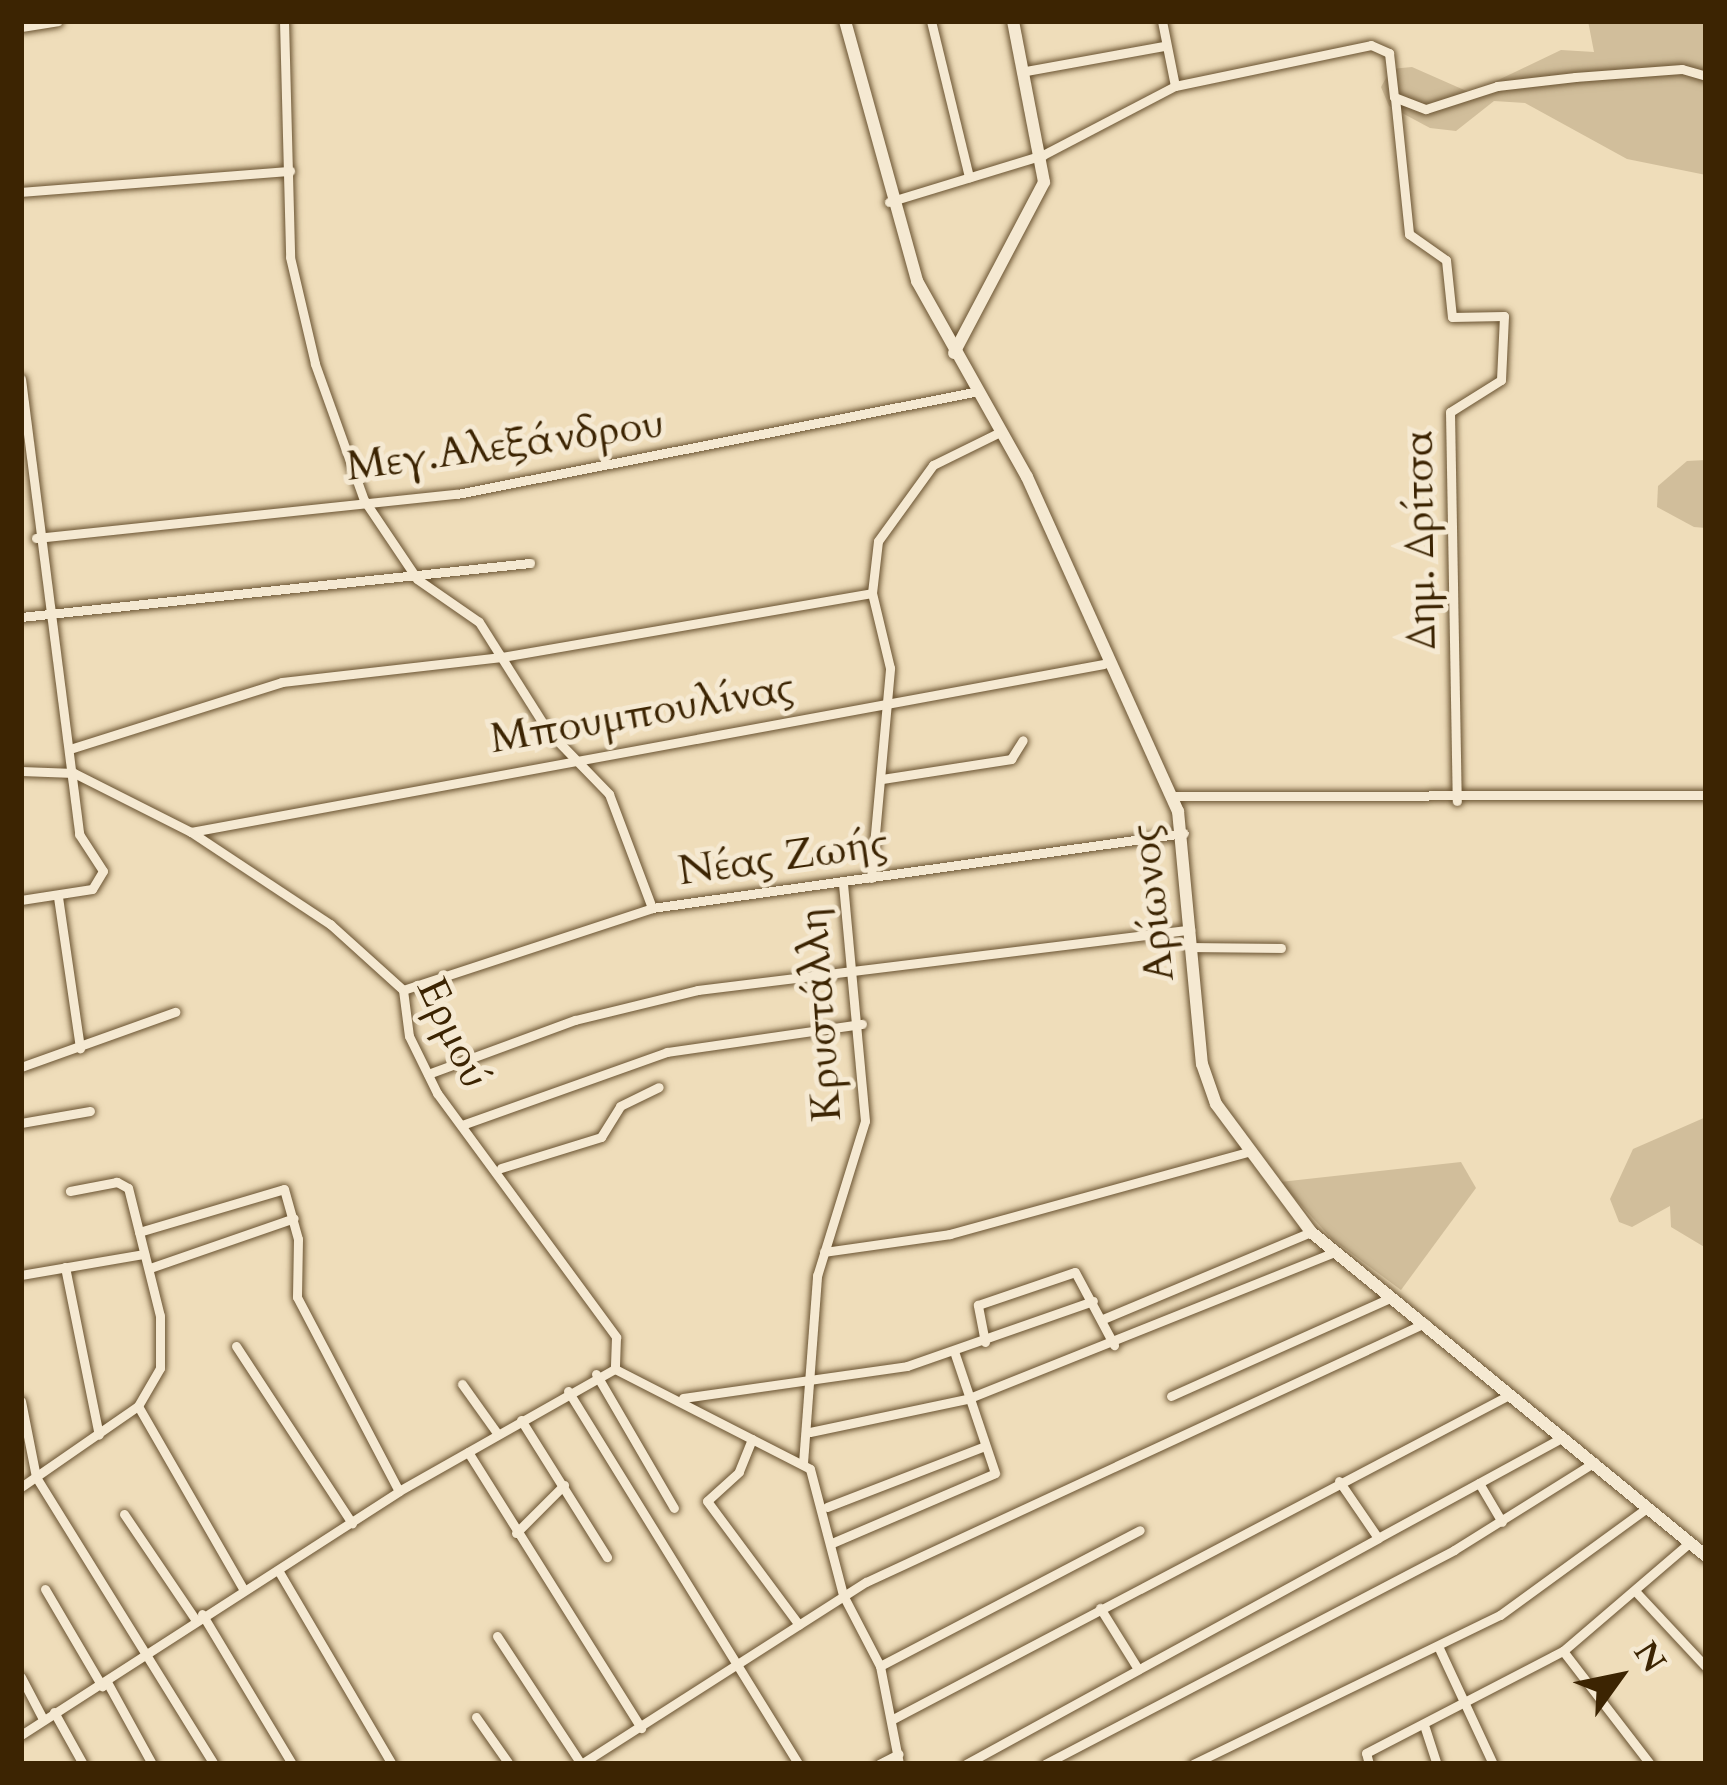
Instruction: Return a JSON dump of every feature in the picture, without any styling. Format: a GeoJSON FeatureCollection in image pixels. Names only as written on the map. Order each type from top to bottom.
{"type":"FeatureCollection","features":[{"type":"Feature","properties":{"kind":"street"},"geometry":{"type":"LineString","coordinates":[[21,28],[58,21]]}},
{"type":"Feature","properties":{"kind":"street"},"geometry":{"type":"LineString","coordinates":[[284,21],[301,315],[364,500],[417,579],[479,622],[548,731],[583,763],[632,840],[652,908]]}},
{"type":"Feature","properties":{"kind":"street","name":"Αρίωνος"},"geometry":{"type":"LineString","coordinates":[[844,21],[890,202],[955,353],[1002,431],[1104,664],[1173,796],[1184,833],[1205,1078],[1247,1152],[1311,1232],[1706,1556]]}},
{"type":"Feature","properties":{"kind":"street"},"geometry":{"type":"LineString","coordinates":[[931,21],[970,177]]}},
{"type":"Feature","properties":{"kind":"street"},"geometry":{"type":"LineString","coordinates":[[955,353],[987,278],[1035,208],[1043,155],[1012,21]]}},
{"type":"Feature","properties":{"kind":"street"},"geometry":{"type":"LineString","coordinates":[[1162,21],[1175,86]]}},
{"type":"Feature","properties":{"kind":"street"},"geometry":{"type":"LineString","coordinates":[[890,202],[1043,155],[1175,86],[1378,45],[1390,58],[1394,97],[1426,109],[1497,86],[1682,69],[1706,76]]}},
{"type":"Feature","properties":{"kind":"street"},"geometry":{"type":"LineString","coordinates":[[1026,71],[1164,46]]}},
{"type":"Feature","properties":{"kind":"street","name":"Δημ. Δρίτσα"},"geometry":{"type":"LineString","coordinates":[[1394,97],[1409,234],[1446,260],[1452,317],[1504,316],[1501,380],[1450,412],[1457,801]]}},
{"type":"Feature","properties":{"kind":"street"},"geometry":{"type":"LineString","coordinates":[[21,192],[290,171]]}},
{"type":"Feature","properties":{"kind":"street"},"geometry":{"type":"LineString","coordinates":[[21,380],[36,538],[73,748],[79,834],[103,871],[92,889],[21,900]]}},
{"type":"Feature","properties":{"kind":"street","name":"Μεγ.Αλεξάνδρου"},"geometry":{"type":"LineString","coordinates":[[36,538],[550,478],[979,392]]}},
{"type":"Feature","properties":{"kind":"street","name":"Κρυστάλλη"},"geometry":{"type":"LineString","coordinates":[[871,878],[890,668],[872,593],[878,542],[901,504],[944,457],[1002,431]]}},
{"type":"Feature","properties":{"kind":"street"},"geometry":{"type":"LineString","coordinates":[[21,617],[417,579],[530,563]]}},
{"type":"Feature","properties":{"kind":"street"},"geometry":{"type":"LineString","coordinates":[[73,748],[282,682],[502,657],[872,593]]}},
{"type":"Feature","properties":{"kind":"street","name":"Μπουμπουλίνας"},"geometry":{"type":"LineString","coordinates":[[191,832],[428,783],[583,763],[1104,664]]}},
{"type":"Feature","properties":{"kind":"street"},"geometry":{"type":"LineString","coordinates":[[882,779],[1012,759],[1023,740]]}},
{"type":"Feature","properties":{"kind":"street"},"geometry":{"type":"LineString","coordinates":[[21,771],[74,772]]}},
{"type":"Feature","properties":{"kind":"street","name":"Ερμού"},"geometry":{"type":"LineString","coordinates":[[74,772],[191,832],[330,924],[403,990],[428,1074],[462,1125],[501,1168],[616,1337],[615,1369]]}},
{"type":"Feature","properties":{"kind":"street"},"geometry":{"type":"LineString","coordinates":[[1173,796],[1457,801],[1706,795]]}},
{"type":"Feature","properties":{"kind":"street","name":"Νέας Ζωής"},"geometry":{"type":"LineString","coordinates":[[403,990],[652,908],[1184,833]]}},
{"type":"Feature","properties":{"kind":"street","name":"Κρυστάλλη"},"geometry":{"type":"LineString","coordinates":[[803,1463],[810,1432],[810,1376],[824,1252],[866,1121],[857,965],[843,882]]}},
{"type":"Feature","properties":{"kind":"street"},"geometry":{"type":"LineString","coordinates":[[58,897],[80,1048]]}},
{"type":"Feature","properties":{"kind":"street"},"geometry":{"type":"LineString","coordinates":[[428,1074],[635,1002],[857,965],[1190,930]]}},
{"type":"Feature","properties":{"kind":"street"},"geometry":{"type":"LineString","coordinates":[[1191,947],[1281,948]]}},
{"type":"Feature","properties":{"kind":"street"},"geometry":{"type":"LineString","coordinates":[[21,1066],[175,1012]]}},
{"type":"Feature","properties":{"kind":"street"},"geometry":{"type":"LineString","coordinates":[[462,1125],[667,1052],[862,1024]]}},
{"type":"Feature","properties":{"kind":"street"},"geometry":{"type":"LineString","coordinates":[[501,1168],[601,1137],[620,1106],[659,1087]]}},
{"type":"Feature","properties":{"kind":"street"},"geometry":{"type":"LineString","coordinates":[[21,1123],[90,1111]]}},
{"type":"Feature","properties":{"kind":"street"},"geometry":{"type":"LineString","coordinates":[[824,1252],[950,1234],[1247,1152]]}},
{"type":"Feature","properties":{"kind":"street"},"geometry":{"type":"LineString","coordinates":[[21,1487],[138,1406],[161,1353],[150,1268],[121,1182],[70,1191]]}},
{"type":"Feature","properties":{"kind":"street"},"geometry":{"type":"LineString","coordinates":[[139,1232],[272,1188],[284,1189],[294,1218],[298,1297],[399,1491]]}},
{"type":"Feature","properties":{"kind":"street"},"geometry":{"type":"LineString","coordinates":[[150,1268],[294,1218]]}},
{"type":"Feature","properties":{"kind":"street"},"geometry":{"type":"LineString","coordinates":[[1103,1319],[1311,1232]]}},
{"type":"Feature","properties":{"kind":"street"},"geometry":{"type":"LineString","coordinates":[[810,1432],[967,1399],[1114,1346],[1334,1252]]}},
{"type":"Feature","properties":{"kind":"street"},"geometry":{"type":"LineString","coordinates":[[21,1275],[144,1254]]}},
{"type":"Feature","properties":{"kind":"street"},"geometry":{"type":"LineString","coordinates":[[65,1267],[99,1435]]}},
{"type":"Feature","properties":{"kind":"street"},"geometry":{"type":"LineString","coordinates":[[985,1342],[981,1304],[1075,1272],[1114,1346]]}},
{"type":"Feature","properties":{"kind":"street"},"geometry":{"type":"LineString","coordinates":[[1171,1396],[1392,1298]]}},
{"type":"Feature","properties":{"kind":"street"},"geometry":{"type":"LineString","coordinates":[[683,1398],[954,1352],[1093,1301]]}},
{"type":"Feature","properties":{"kind":"street"},"geometry":{"type":"LineString","coordinates":[[497,1636],[581,1764],[843,1595],[1425,1323]]}},
{"type":"Feature","properties":{"kind":"street"},"geometry":{"type":"LineString","coordinates":[[236,1346],[352,1523]]}},
{"type":"Feature","properties":{"kind":"street"},"geometry":{"type":"LineString","coordinates":[[832,1543],[992,1475],[954,1352]]}},
{"type":"Feature","properties":{"kind":"street"},"geometry":{"type":"LineString","coordinates":[[21,1735],[154,1654],[199,1616],[399,1491],[596,1374],[615,1369],[683,1398],[803,1463],[826,1507],[843,1595],[880,1666],[899,1759],[879,1764]]}},
{"type":"Feature","properties":{"kind":"street"},"geometry":{"type":"LineString","coordinates":[[596,1374],[674,1508]]}},
{"type":"Feature","properties":{"kind":"street"},"geometry":{"type":"LineString","coordinates":[[462,1384],[497,1433]]}},
{"type":"Feature","properties":{"kind":"street"},"geometry":{"type":"LineString","coordinates":[[568,1391],[733,1670],[798,1764]]}},
{"type":"Feature","properties":{"kind":"street"},"geometry":{"type":"LineString","coordinates":[[893,1719],[1511,1394]]}},
{"type":"Feature","properties":{"kind":"street"},"geometry":{"type":"LineString","coordinates":[[21,1401],[36,1478],[154,1654],[214,1764]]}},
{"type":"Feature","properties":{"kind":"street"},"geometry":{"type":"LineString","coordinates":[[138,1406],[244,1590]]}},
{"type":"Feature","properties":{"kind":"street"},"geometry":{"type":"LineString","coordinates":[[520,1420],[608,1557]]}},
{"type":"Feature","properties":{"kind":"street"},"geometry":{"type":"LineString","coordinates":[[966,1764],[1563,1437]]}},
{"type":"Feature","properties":{"kind":"street"},"geometry":{"type":"LineString","coordinates":[[752,1439],[739,1472],[707,1501],[799,1624]]}},
{"type":"Feature","properties":{"kind":"street"},"geometry":{"type":"LineString","coordinates":[[826,1507],[986,1446]]}},
{"type":"Feature","properties":{"kind":"street"},"geometry":{"type":"LineString","coordinates":[[467,1452],[641,1728]]}},
{"type":"Feature","properties":{"kind":"street"},"geometry":{"type":"LineString","coordinates":[[1045,1764],[1502,1522],[1595,1462]]}},
{"type":"Feature","properties":{"kind":"street"},"geometry":{"type":"LineString","coordinates":[[1340,1481],[1378,1538]]}},
{"type":"Feature","properties":{"kind":"street"},"geometry":{"type":"LineString","coordinates":[[1479,1483],[1502,1522]]}},
{"type":"Feature","properties":{"kind":"street"},"geometry":{"type":"LineString","coordinates":[[516,1533],[564,1485]]}},
{"type":"Feature","properties":{"kind":"street"},"geometry":{"type":"LineString","coordinates":[[1193,1764],[1500,1615],[1647,1508]]}},
{"type":"Feature","properties":{"kind":"street"},"geometry":{"type":"LineString","coordinates":[[124,1514],[199,1616],[292,1764]]}},
{"type":"Feature","properties":{"kind":"street"},"geometry":{"type":"LineString","coordinates":[[880,1666],[1140,1530]]}},
{"type":"Feature","properties":{"kind":"street"},"geometry":{"type":"LineString","coordinates":[[1367,1759],[1563,1651],[1637,1593],[1689,1544]]}},
{"type":"Feature","properties":{"kind":"street"},"geometry":{"type":"LineString","coordinates":[[278,1570],[392,1764]]}},
{"type":"Feature","properties":{"kind":"street"},"geometry":{"type":"LineString","coordinates":[[45,1589],[152,1764]]}},
{"type":"Feature","properties":{"kind":"street"},"geometry":{"type":"LineString","coordinates":[[1637,1593],[1706,1666]]}},
{"type":"Feature","properties":{"kind":"street"},"geometry":{"type":"LineString","coordinates":[[1100,1608],[1138,1669]]}},
{"type":"Feature","properties":{"kind":"street"},"geometry":{"type":"LineString","coordinates":[[1438,1646],[1493,1764]]}},
{"type":"Feature","properties":{"kind":"street"},"geometry":{"type":"LineString","coordinates":[[1563,1651],[1650,1764]]}},
{"type":"Feature","properties":{"kind":"street"},"geometry":{"type":"LineString","coordinates":[[21,1677],[43,1719]]}},
{"type":"Feature","properties":{"kind":"street"},"geometry":{"type":"LineString","coordinates":[[54,1712],[83,1764]]}},
{"type":"Feature","properties":{"kind":"street"},"geometry":{"type":"LineString","coordinates":[[476,1717],[509,1764]]}},
{"type":"Feature","properties":{"kind":"street"},"geometry":{"type":"LineString","coordinates":[[1425,1728],[1437,1764]]}},
{"type":"Feature","properties":{"kind":"street"},"geometry":{"type":"LineString","coordinates":[[600,1752],[608,1764]]}},
{"type":"Feature","properties":{"kind":"shaded area"},"geometry":{"type":"Polygon","coordinates":[[[1588,21],[1706,21],[1706,175],[1627,159],[1525,103],[1494,101],[1456,131],[1430,128],[1389,106],[1381,87],[1391,69],[1412,67],[1471,93],[1561,50],[1594,52],[1588,21]]]}},
{"type":"Feature","properties":{"kind":"shaded area"},"geometry":{"type":"Polygon","coordinates":[[[1706,460],[1706,528],[1694,527],[1657,507],[1658,486],[1687,461],[1706,460]]]}},
{"type":"Feature","properties":{"kind":"shaded area"},"geometry":{"type":"Polygon","coordinates":[[[1706,1117],[1706,1248],[1671,1227],[1670,1206],[1632,1227],[1619,1222],[1610,1199],[1633,1149],[1706,1117]]]}},
{"type":"Feature","properties":{"kind":"shaded area"},"geometry":{"type":"Polygon","coordinates":[[[1461,1162],[1476,1188],[1401,1290],[1332,1239],[1280,1182],[1461,1162]]]}}]}
